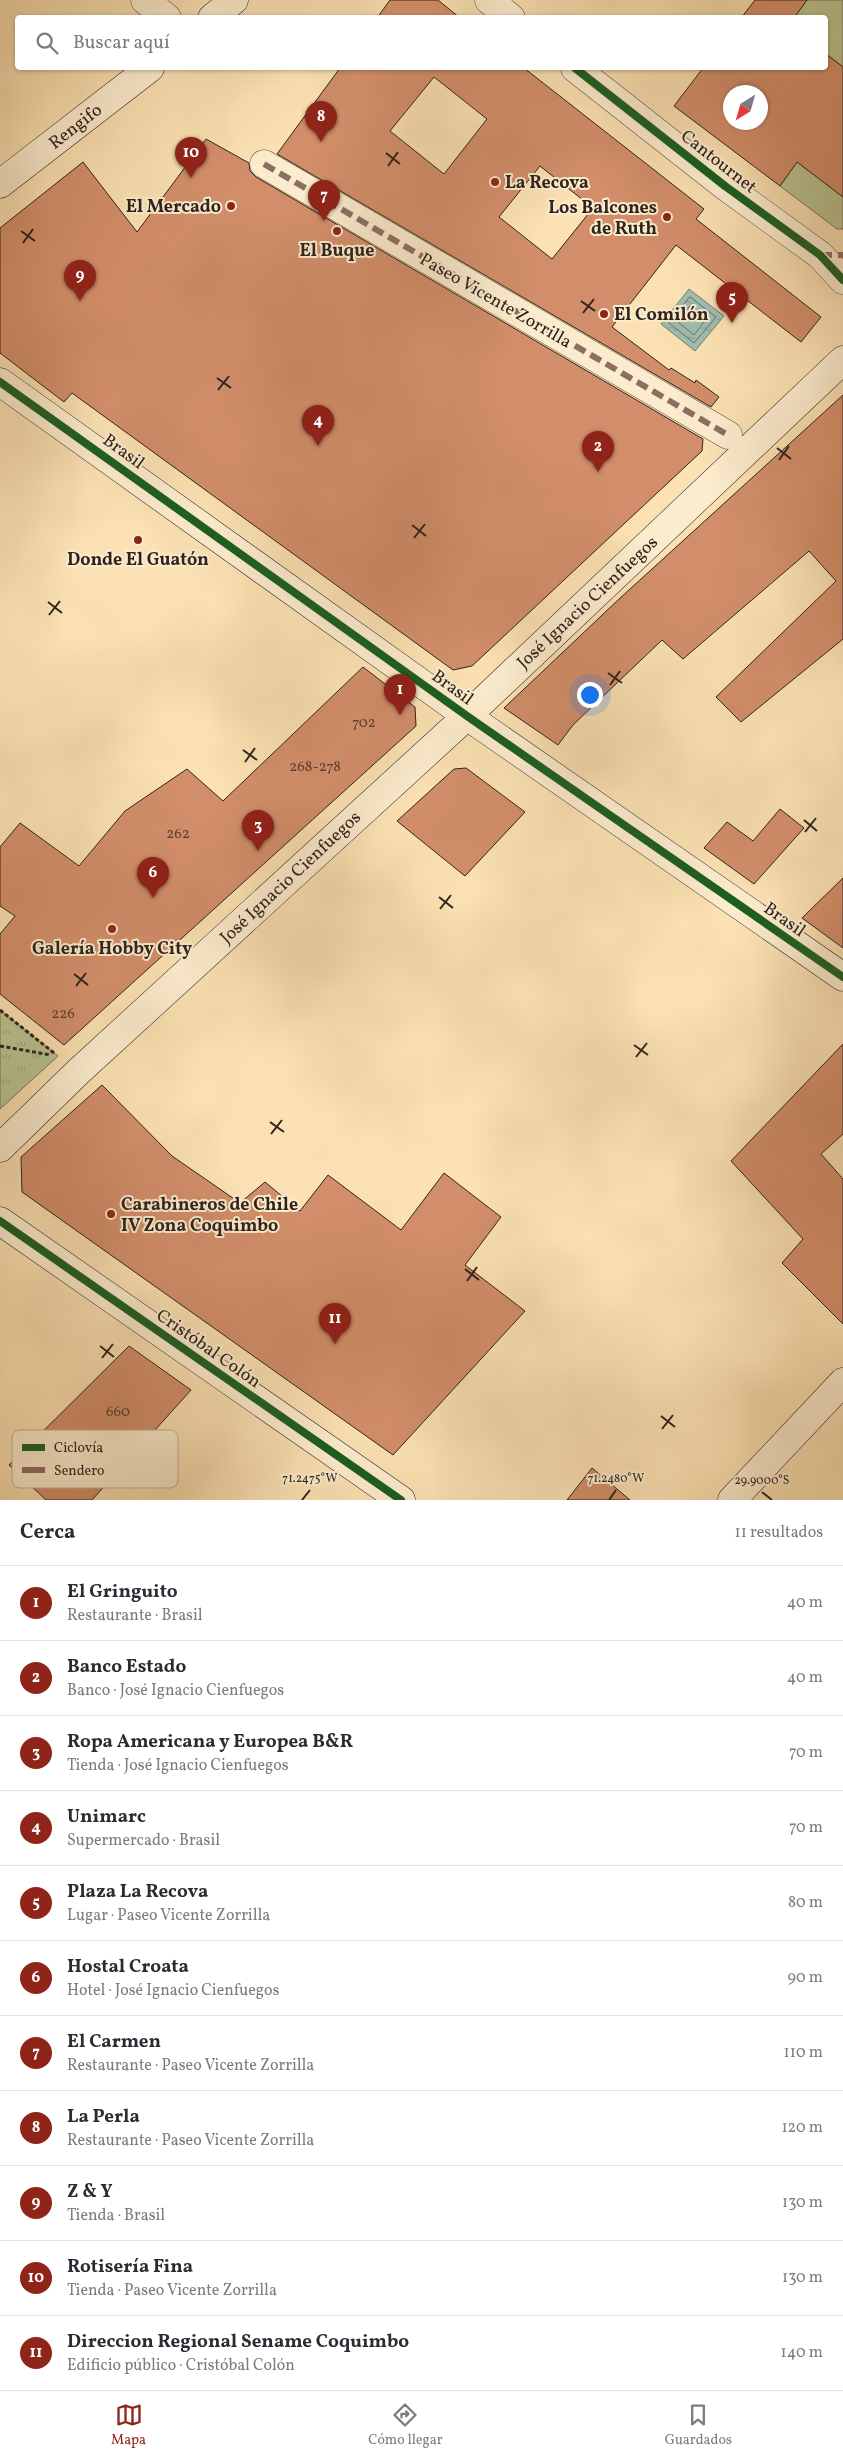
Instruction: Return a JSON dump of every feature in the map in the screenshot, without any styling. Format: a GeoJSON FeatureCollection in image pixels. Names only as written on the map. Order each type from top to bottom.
{"type":"FeatureCollection","features":[{"type":"Feature","properties":{"kind":"street"},"geometry":{"type":"LineString","coordinates":[[145,0],[163,15]]}},
{"type":"Feature","properties":{"kind":"street"},"geometry":{"type":"LineString","coordinates":[[216,15],[234,0]]}},
{"type":"Feature","properties":{"kind":"street"},"geometry":{"type":"LineString","coordinates":[[489,0],[507,15]]}},
{"type":"Feature","properties":{"kind":"street","name":"Rengifo"},"geometry":{"type":"LineString","coordinates":[[0,184],[147,70]]}},
{"type":"Feature","properties":{"kind":"street","name":"Cantournet"},"geometry":{"type":"LineString","coordinates":[[578,70],[726,186],[832,255],[843,280]]}},
{"type":"Feature","properties":{"kind":"street","name":"Paseo Vicente Zorrilla"},"geometry":{"type":"LineString","coordinates":[[264,164],[728,435]]}},
{"type":"Feature","properties":{"kind":"street","name":"José Ignacio Cienfuegos"},"geometry":{"type":"LineString","coordinates":[[0,1148],[86,1065],[467,716],[843,360]]}},
{"type":"Feature","properties":{"kind":"street","name":"Brasil"},"geometry":{"type":"LineString","coordinates":[[0,382],[467,716],[843,977]]}},
{"type":"Feature","properties":{"kind":"street","name":"Cristóbal Colón"},"geometry":{"type":"LineString","coordinates":[[0,1221],[401,1500]]}},
{"type":"Feature","properties":{"kind":"street"},"geometry":{"type":"LineString","coordinates":[[732,1500],[843,1382]]}},
{"type":"Feature","properties":{"kind":"path"},"geometry":{"type":"LineString","coordinates":[[0,1010],[58,1056],[0,1046]]}},
{"type":"Feature","properties":{"kind":"green space"},"geometry":{"type":"Polygon","coordinates":[[[807,0],[843,0],[843,67],[828,56],[828,15],[796,15],[807,0]]]}},
{"type":"Feature","properties":{"kind":"green space"},"geometry":{"type":"Polygon","coordinates":[[[797,162],[843,197],[843,229],[837,229],[780,186],[797,162]]]}},
{"type":"Feature","properties":{"kind":"green space"},"geometry":{"type":"Polygon","coordinates":[[[0,1010],[58,1056],[0,1109],[0,1010]]]}},
{"type":"Feature","properties":{"kind":"water"},"geometry":{"type":"Polygon","coordinates":[[[689,289],[724,316],[695,351],[661,324],[689,289]]]}},
{"type":"Feature","properties":{"kind":"building"},"geometry":{"type":"Polygon","coordinates":[[[390,0],[438,0],[456,15],[379,15],[390,0]]]}},
{"type":"Feature","properties":{"kind":"building"},"geometry":{"type":"Polygon","coordinates":[[[755,0],[807,0],[796,15],[743,15],[755,0]]]}},
{"type":"Feature","properties":{"kind":"building"},"geometry":{"type":"Polygon","coordinates":[[[828,56],[843,67],[843,197],[797,162],[780,186],[674,106],[701,70],[828,70],[828,56]]]}},
{"type":"Feature","properties":{"kind":"building","name":"La Recova"},"geometry":{"type":"Polygon","coordinates":[[[339,70],[527,70],[704,209],[696,219],[821,317],[801,342],[676,245],[612,327],[669,370],[671,368],[695,383],[696,380],[719,397],[711,407],[277,154],[339,70]],[[434,77],[390,131],[444,174],[487,119],[434,77]],[[540,166],[499,217],[552,259],[593,208],[540,166]]]}},
{"type":"Feature","properties":{"kind":"building"},"geometry":{"type":"Polygon","coordinates":[[[206,139],[249,163],[250,171],[256,177],[703,439],[702,451],[472,666],[453,670],[72,393],[64,402],[0,353],[0,228],[83,162],[137,232],[206,139]]]}},
{"type":"Feature","properties":{"kind":"building"},"geometry":{"type":"Polygon","coordinates":[[[843,395],[843,639],[741,722],[716,697],[836,581],[809,551],[683,659],[662,640],[573,725],[558,745],[504,708],[618,600],[843,395]]]}},
{"type":"Feature","properties":{"kind":"building"},"geometry":{"type":"Polygon","coordinates":[[[363,667],[415,707],[416,726],[64,1045],[0,994],[0,934],[15,916],[0,906],[0,847],[20,823],[79,866],[125,811],[187,769],[223,801],[363,667]]]}},
{"type":"Feature","properties":{"kind":"building"},"geometry":{"type":"Polygon","coordinates":[[[466,768],[525,812],[465,876],[397,821],[454,769],[466,768]]]}},
{"type":"Feature","properties":{"kind":"building"},"geometry":{"type":"Polygon","coordinates":[[[780,809],[804,828],[754,884],[704,848],[727,822],[753,841],[780,809]]]}},
{"type":"Feature","properties":{"kind":"building"},"geometry":{"type":"Polygon","coordinates":[[[843,878],[843,948],[802,918],[843,878]]]}},
{"type":"Feature","properties":{"kind":"building"},"geometry":{"type":"Polygon","coordinates":[[[843,1044],[843,1134],[821,1154],[843,1179],[843,1324],[782,1263],[803,1239],[731,1161],[843,1044]]]}},
{"type":"Feature","properties":{"kind":"building"},"geometry":{"type":"Polygon","coordinates":[[[102,1085],[172,1156],[240,1203],[265,1182],[300,1211],[328,1175],[401,1230],[444,1173],[501,1217],[465,1265],[525,1311],[393,1455],[22,1192],[21,1157],[102,1085]]]}},
{"type":"Feature","properties":{"kind":"building"},"geometry":{"type":"Polygon","coordinates":[[[129,1346],[191,1390],[155,1430],[44,1430],[129,1346]]]}},
{"type":"Feature","properties":{"kind":"building"},"geometry":{"type":"Polygon","coordinates":[[[592,1468],[630,1500],[567,1500],[592,1468]]]}},
{"type":"Feature","properties":{"kind":"building"},"geometry":{"type":"Polygon","coordinates":[[[33,1488],[103,1488],[92,1500],[46,1500],[33,1488]]]}},
{"type":"Feature","properties":{"kind":"marked path"},"geometry":{"type":"LineString","coordinates":[[264,164],[728,435]]}},
{"type":"Feature","properties":{"kind":"marked path"},"geometry":{"type":"LineString","coordinates":[[820,255],[843,255]]}},
{"type":"Feature","properties":{"kind":"cycle path"},"geometry":{"type":"LineString","coordinates":[[578,70],[725,186],[820,255],[843,280]]}},
{"type":"Feature","properties":{"kind":"cycle path"},"geometry":{"type":"LineString","coordinates":[[0,382],[467,716],[843,977]]}},
{"type":"Feature","properties":{"kind":"cycle path"},"geometry":{"type":"LineString","coordinates":[[0,1221],[401,1500]]}},
{"type":"Feature","properties":{"kind":"place","name":"La Perla"},"geometry":{"type":"Point","coordinates":[321,142]}},
{"type":"Feature","properties":{"kind":"place","name":"Rotisería Fina"},"geometry":{"type":"Point","coordinates":[191,178]}},
{"type":"Feature","properties":{"kind":"place","name":"La Recova"},"geometry":{"type":"Point","coordinates":[495,182]}},
{"type":"Feature","properties":{"kind":"place","name":"El Mercado"},"geometry":{"type":"Point","coordinates":[231,206]}},
{"type":"Feature","properties":{"kind":"place","name":"Los Balcones de Ruth"},"geometry":{"type":"Point","coordinates":[667,217]}},
{"type":"Feature","properties":{"kind":"place","name":"El Carmen"},"geometry":{"type":"Point","coordinates":[324,221]}},
{"type":"Feature","properties":{"kind":"place","name":"El Buque"},"geometry":{"type":"Point","coordinates":[337,231]}},
{"type":"Feature","properties":{"kind":"place","name":"Z & Y"},"geometry":{"type":"Point","coordinates":[80,301]}},
{"type":"Feature","properties":{"kind":"place","name":"El Comilón"},"geometry":{"type":"Point","coordinates":[604,314]}},
{"type":"Feature","properties":{"kind":"place","name":"Plaza La Recova"},"geometry":{"type":"Point","coordinates":[732,323]}},
{"type":"Feature","properties":{"kind":"place","name":"Unimarc"},"geometry":{"type":"Point","coordinates":[318,446]}},
{"type":"Feature","properties":{"kind":"place","name":"Banco Estado"},"geometry":{"type":"Point","coordinates":[598,472]}},
{"type":"Feature","properties":{"kind":"place","name":"Donde El Guatón"},"geometry":{"type":"Point","coordinates":[138,540]}},
{"type":"Feature","properties":{"kind":"place","name":"El Gringuito"},"geometry":{"type":"Point","coordinates":[400,715]}},
{"type":"Feature","properties":{"kind":"place","name":"Ropa Americana y Europea B&R"},"geometry":{"type":"Point","coordinates":[258,851]}},
{"type":"Feature","properties":{"kind":"place","name":"Hostal Croata"},"geometry":{"type":"Point","coordinates":[153,898]}},
{"type":"Feature","properties":{"kind":"place","name":"Galería Hobby City"},"geometry":{"type":"Point","coordinates":[112,929]}},
{"type":"Feature","properties":{"kind":"place","name":"Carabineros de Chile IV Zona Coquimbo"},"geometry":{"type":"Point","coordinates":[111,1214]}},
{"type":"Feature","properties":{"kind":"place","name":"Direccion Regional Sename Coquimbo"},"geometry":{"type":"Point","coordinates":[335,1344]}}]}
